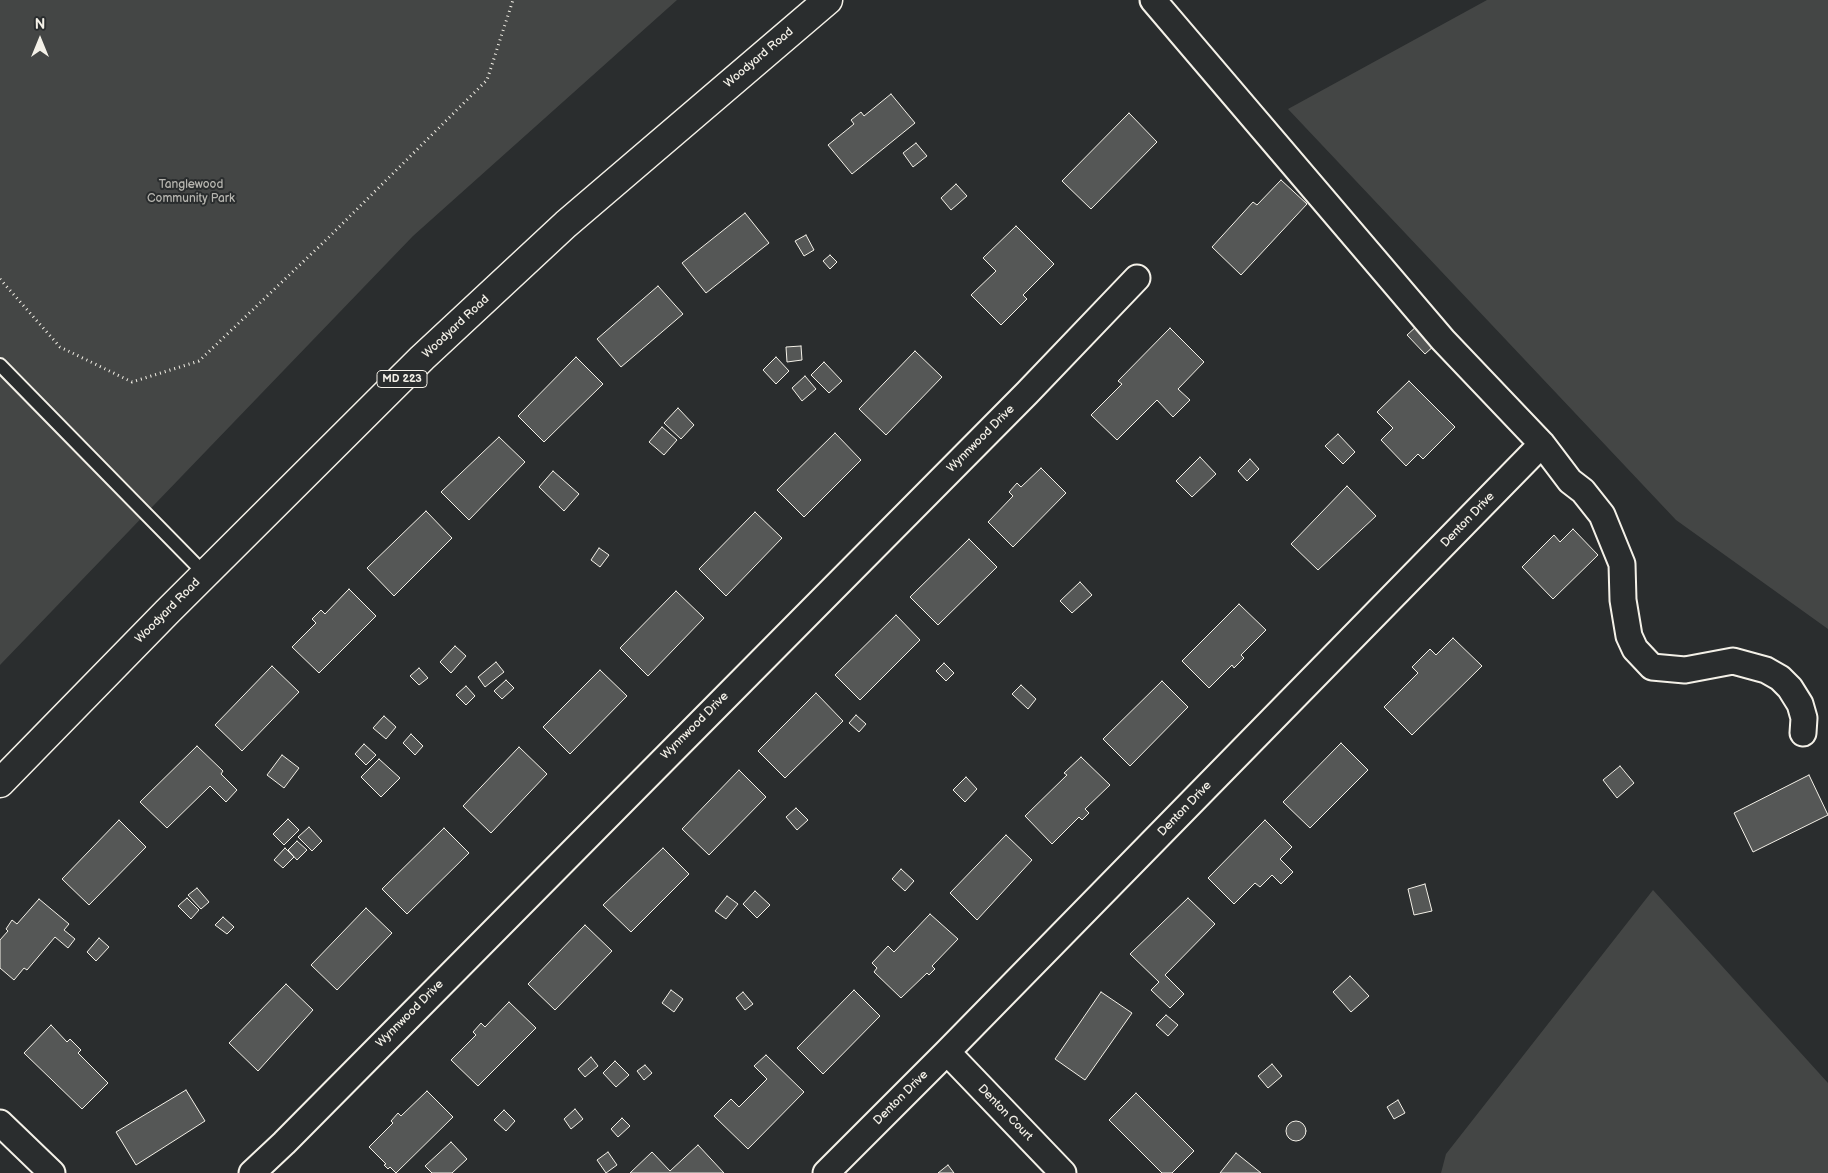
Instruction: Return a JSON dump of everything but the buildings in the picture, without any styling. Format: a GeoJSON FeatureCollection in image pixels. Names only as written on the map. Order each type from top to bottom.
{"type":"FeatureCollection","features":[{"type":"Feature","properties":{"kind":"main road","name":"Woodyard Road"},"geometry":{"type":"LineString","coordinates":[[0,783],[205,574],[422,358],[566,224],[828,0]]}},
{"type":"Feature","properties":{"kind":"street"},"geometry":{"type":"LineString","coordinates":[[1153,0],[1443,340],[1542,444],[1570,481],[1583,491],[1602,515],[1622,564],[1623,600],[1629,636],[1635,649],[1652,667],[1685,670],[1733,661],[1766,670],[1780,678],[1795,696],[1804,718],[1803,733]]}},
{"type":"Feature","properties":{"kind":"street","name":"Wynnwood Drive"},"geometry":{"type":"LineString","coordinates":[[252,1173],[284,1143],[1027,393],[1137,278]]}},
{"type":"Feature","properties":{"kind":"street","name":"Denton Drive"},"geometry":{"type":"LineString","coordinates":[[826,1173],[947,1052],[1542,444]]}},
{"type":"Feature","properties":{"kind":"street","name":"Denton Court"},"geometry":{"type":"LineString","coordinates":[[947,1052],[1063,1173]]}},
{"type":"Feature","properties":{"kind":"street"},"geometry":{"type":"LineString","coordinates":[[0,1123],[52,1173]]}},
{"type":"Feature","properties":{"kind":"lane"},"geometry":{"type":"LineString","coordinates":[[0,365],[205,574]]}},
{"type":"Feature","properties":{"kind":"path"},"geometry":{"type":"LineString","coordinates":[[0,279],[60,347],[132,382],[199,362],[327,240],[487,80],[513,0]]}},
{"type":"Feature","properties":{"kind":"green space","name":"Tanglewood Community Park"},"geometry":{"type":"Polygon","coordinates":[[[0,0],[677,0],[413,236],[0,665],[0,0]]]}},
{"type":"Feature","properties":{"kind":"green space"},"geometry":{"type":"Polygon","coordinates":[[[1487,0],[1828,0],[1828,629],[1676,520],[1288,109],[1487,0]]]}},
{"type":"Feature","properties":{"kind":"green space"},"geometry":{"type":"Polygon","coordinates":[[[1653,890],[1828,1083],[1828,1173],[1441,1173],[1446,1154],[1653,890]]]}}]}
